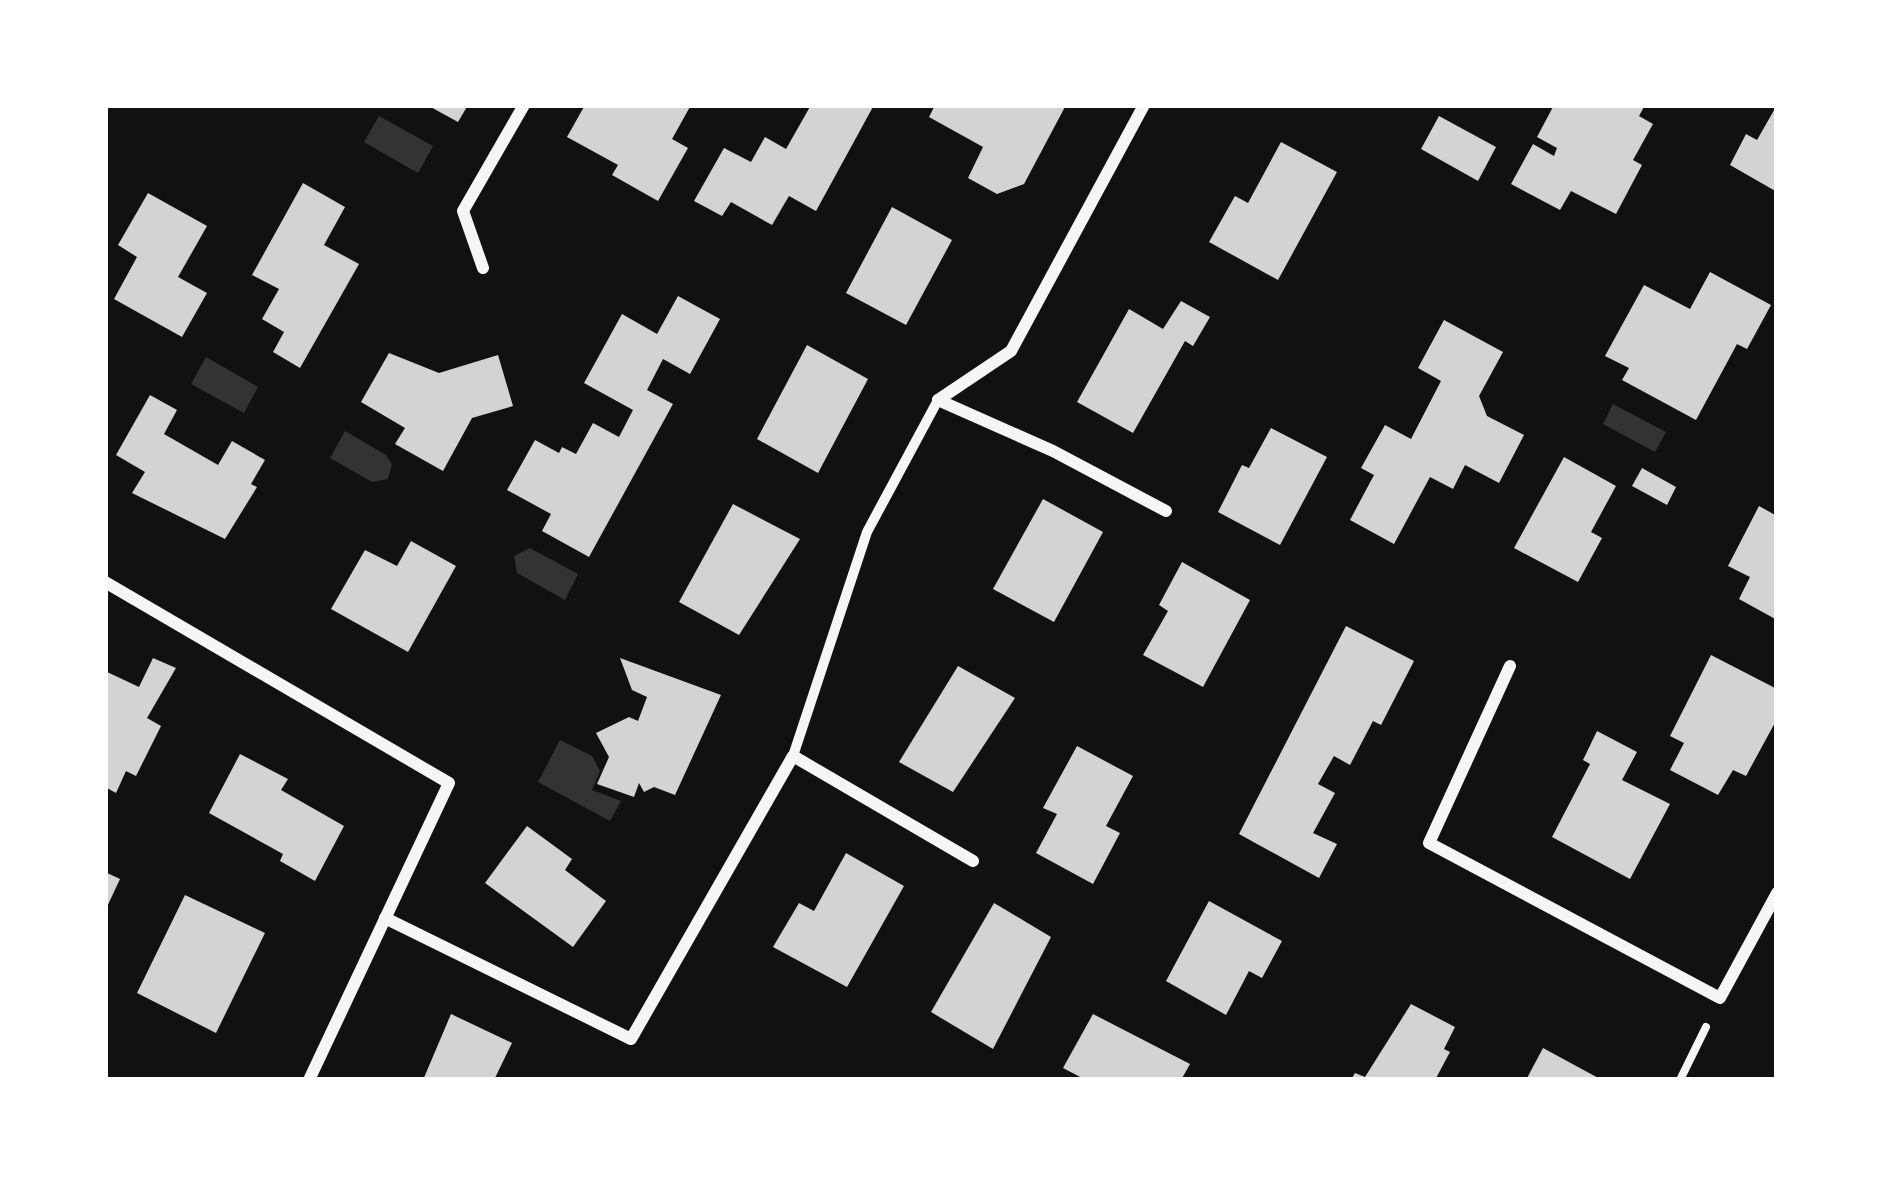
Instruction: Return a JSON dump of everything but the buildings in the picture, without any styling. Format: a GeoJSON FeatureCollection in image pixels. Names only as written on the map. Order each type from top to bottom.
{"type":"FeatureCollection","features":[{"type":"Feature","properties":{"kind":"street"},"geometry":{"type":"LineString","coordinates":[[483,268],[464,211],[524,105]]}},
{"type":"Feature","properties":{"kind":"street"},"geometry":{"type":"LineString","coordinates":[[385,918],[631,1039],[793,756],[866,532],[938,400],[1011,351],[1144,105]]}},
{"type":"Feature","properties":{"kind":"street"},"geometry":{"type":"LineString","coordinates":[[938,400],[1053,451],[1166,511]]}},
{"type":"Feature","properties":{"kind":"street"},"geometry":{"type":"LineString","coordinates":[[105,582],[449,783],[309,1080]]}},
{"type":"Feature","properties":{"kind":"street"},"geometry":{"type":"LineString","coordinates":[[1510,666],[1429,842],[1720,998],[1777,893]]}},
{"type":"Feature","properties":{"kind":"street"},"geometry":{"type":"LineString","coordinates":[[793,756],[973,861]]}},
{"type":"Feature","properties":{"kind":"path"},"geometry":{"type":"LineString","coordinates":[[1681,1080],[1720,998]]}},
{"type":"Feature","properties":{"kind":"shaded area"},"geometry":{"type":"Polygon","coordinates":[[[379,116],[433,146],[418,173],[364,142],[379,116]]]}},
{"type":"Feature","properties":{"kind":"shaded area"},"geometry":{"type":"Polygon","coordinates":[[[206,357],[258,387],[244,413],[191,384],[206,357]]]}},
{"type":"Feature","properties":{"kind":"shaded area"},"geometry":{"type":"Polygon","coordinates":[[[1613,404],[1666,432],[1655,452],[1603,424],[1613,404]]]}},
{"type":"Feature","properties":{"kind":"shaded area"},"geometry":{"type":"Polygon","coordinates":[[[345,431],[386,455],[392,464],[388,479],[372,482],[330,458],[345,431]]]}},
{"type":"Feature","properties":{"kind":"shaded area"},"geometry":{"type":"Polygon","coordinates":[[[530,548],[578,574],[565,600],[517,573],[514,556],[530,548]]]}},
{"type":"Feature","properties":{"kind":"shaded area"},"geometry":{"type":"Polygon","coordinates":[[[560,740],[592,756],[600,771],[592,790],[621,801],[610,821],[538,782],[560,740]]]}}]}
